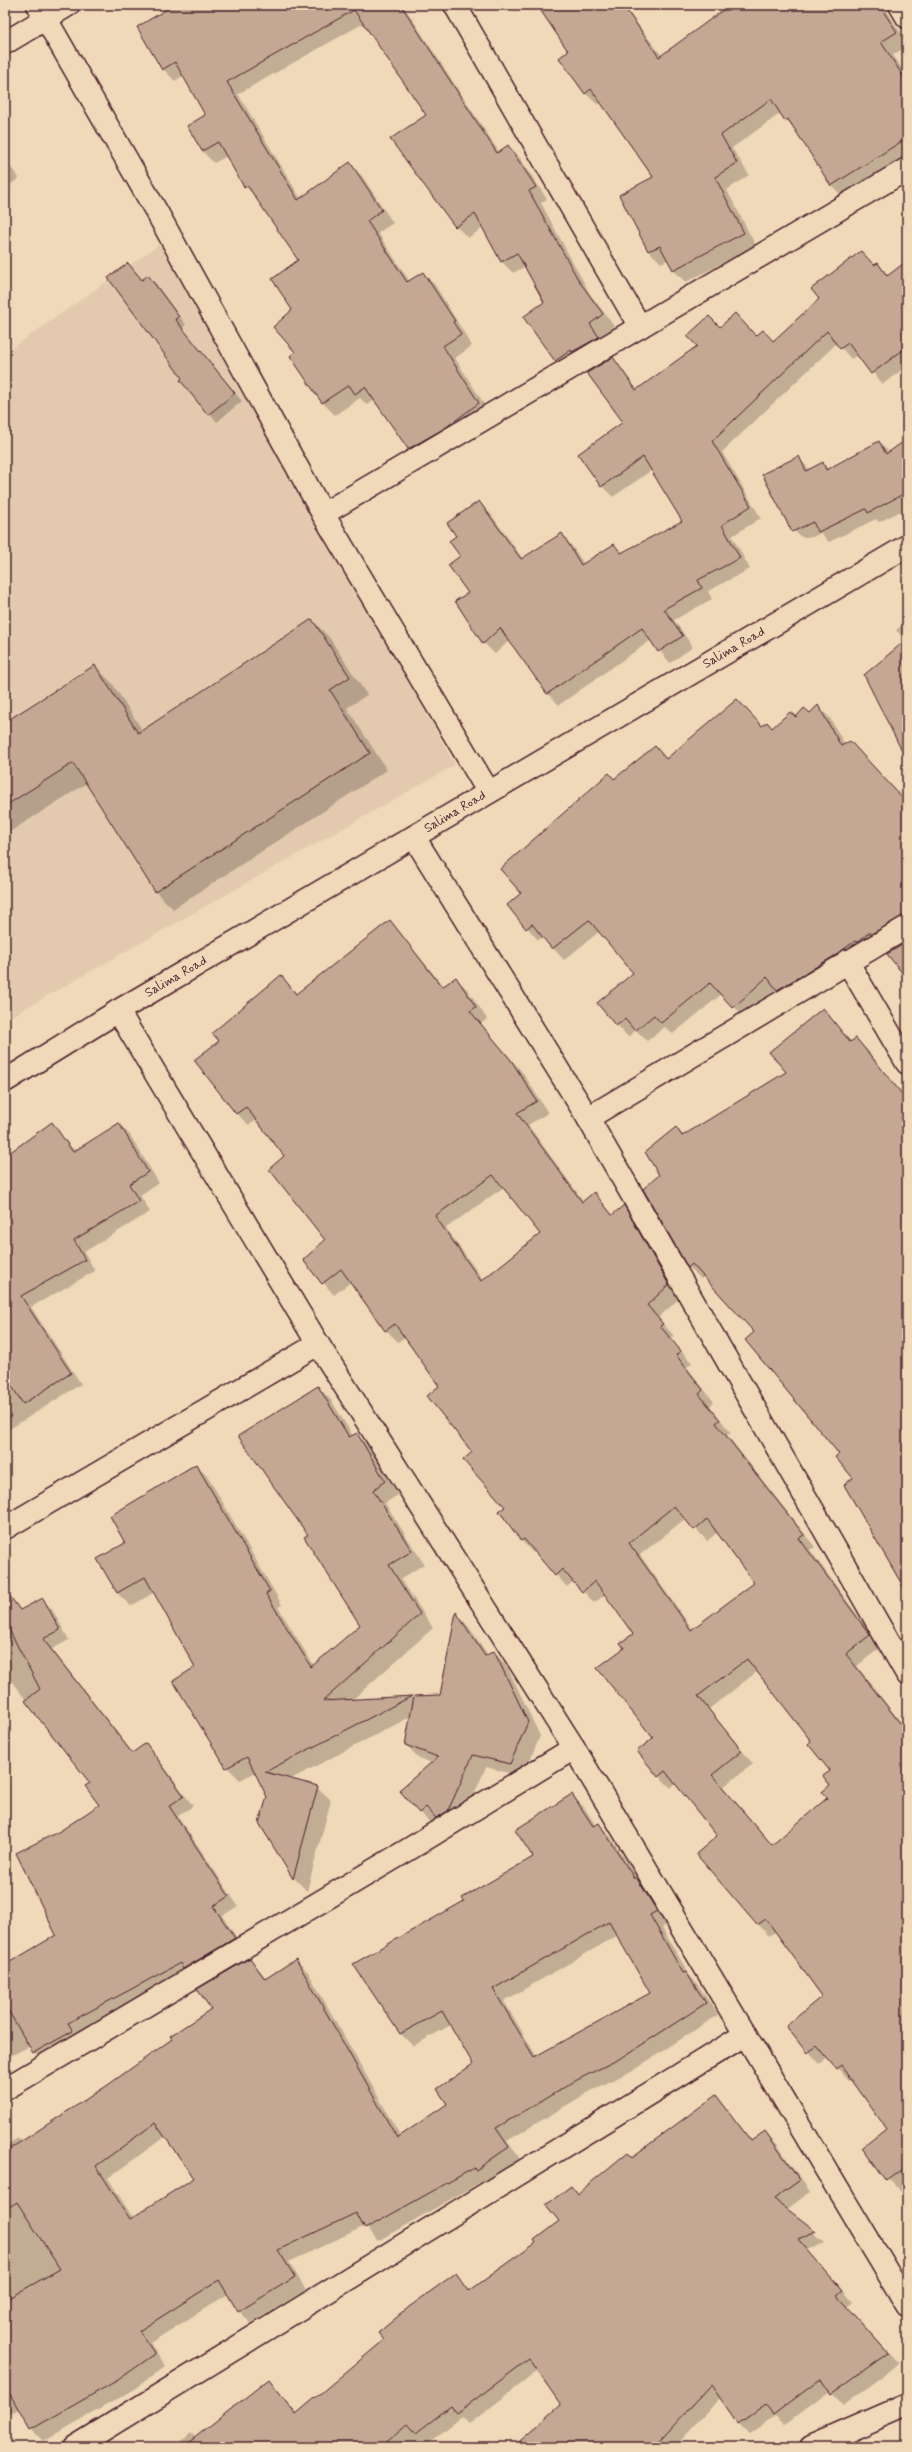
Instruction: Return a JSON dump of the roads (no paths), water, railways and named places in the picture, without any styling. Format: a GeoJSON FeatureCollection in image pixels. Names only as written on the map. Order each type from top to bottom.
{"type":"FeatureCollection","features":[{"type":"Feature","properties":{"kind":"street"},"geometry":{"type":"LineString","coordinates":[[5,43],[42,12],[68,5]]}},
{"type":"Feature","properties":{"kind":"street"},"geometry":{"type":"LineString","coordinates":[[455,5],[640,327]]}},
{"type":"Feature","properties":{"kind":"street"},"geometry":{"type":"LineString","coordinates":[[900,5],[907,17]]}},
{"type":"Feature","properties":{"kind":"street"},"geometry":{"type":"LineString","coordinates":[[42,12],[159,216],[323,514],[488,791]]}},
{"type":"Feature","properties":{"kind":"street"},"geometry":{"type":"LineString","coordinates":[[323,514],[907,169]]}},
{"type":"Feature","properties":{"kind":"street","name":"Salima Road"},"geometry":{"type":"LineString","coordinates":[[5,1081],[118,1011],[414,837],[488,791],[907,546]]}},
{"type":"Feature","properties":{"kind":"street"},"geometry":{"type":"LineString","coordinates":[[414,837],[588,1118],[907,1674]]}},
{"type":"Feature","properties":{"kind":"street"},"geometry":{"type":"LineString","coordinates":[[588,1118],[847,961],[907,927]]}},
{"type":"Feature","properties":{"kind":"street"},"geometry":{"type":"LineString","coordinates":[[847,961],[907,1063]]}},
{"type":"Feature","properties":{"kind":"street"},"geometry":{"type":"LineString","coordinates":[[118,1011],[318,1344],[574,1748],[907,2305]]}},
{"type":"Feature","properties":{"kind":"street"},"geometry":{"type":"LineString","coordinates":[[5,1528],[318,1344]]}},
{"type":"Feature","properties":{"kind":"street"},"geometry":{"type":"LineString","coordinates":[[5,2089],[400,1855],[574,1748]]}},
{"type":"Feature","properties":{"kind":"street"},"geometry":{"type":"LineString","coordinates":[[75,2447],[746,2034]]}},
{"type":"Feature","properties":{"kind":"street"},"geometry":{"type":"LineString","coordinates":[[811,2447],[907,2405]]}}]}
